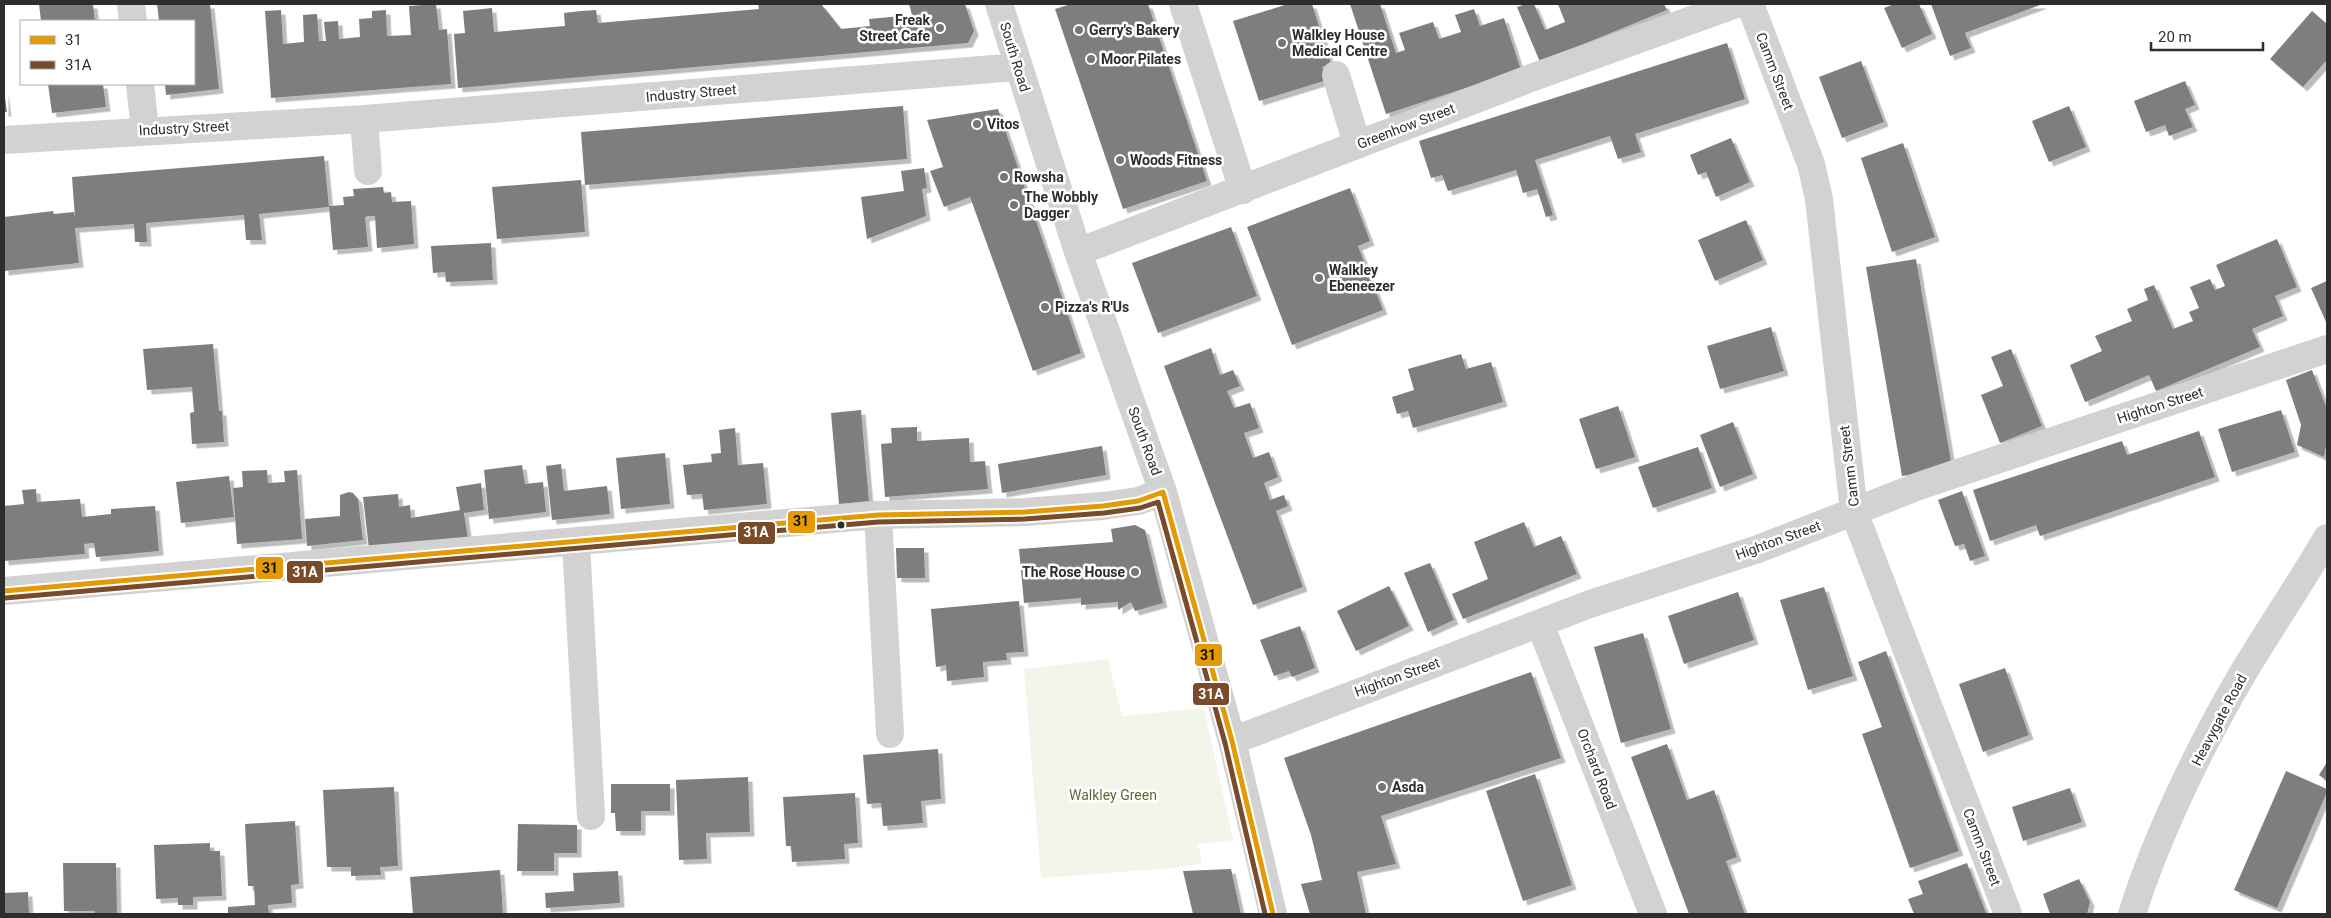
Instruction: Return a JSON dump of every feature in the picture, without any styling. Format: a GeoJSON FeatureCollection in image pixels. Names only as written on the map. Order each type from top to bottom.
{"type":"FeatureCollection","features":[{"type":"Feature","properties":{"kind":"street"},"geometry":{"type":"LineString","coordinates":[[131,4],[133,20]]}},
{"type":"Feature","properties":{"kind":"street","name":"South Road"},"geometry":{"type":"LineString","coordinates":[[998,4],[1078,252],[1163,492],[1232,740],[1273,914]]}},
{"type":"Feature","properties":{"kind":"street"},"geometry":{"type":"LineString","coordinates":[[1183,4],[1243,190]]}},
{"type":"Feature","properties":{"kind":"street","name":"Greenhow Street"},"geometry":{"type":"LineString","coordinates":[[1078,252],[1243,190],[1357,144],[1736,4]]}},
{"type":"Feature","properties":{"kind":"street","name":"Camm Street"},"geometry":{"type":"LineString","coordinates":[[1750,4],[1811,164],[1819,199],[1854,512],[2008,914]]}},
{"type":"Feature","properties":{"kind":"street","name":"Industry Street"},"geometry":{"type":"LineString","coordinates":[[4,140],[296,121],[364,119],[1018,67]]}},
{"type":"Feature","properties":{"kind":"street"},"geometry":{"type":"LineString","coordinates":[[1336,75],[1357,144]]}},
{"type":"Feature","properties":{"kind":"street"},"geometry":{"type":"LineString","coordinates":[[140,85],[145,130]]}},
{"type":"Feature","properties":{"kind":"street"},"geometry":{"type":"LineString","coordinates":[[364,119],[368,171]]}},
{"type":"Feature","properties":{"kind":"street","name":"Highton Street"},"geometry":{"type":"LineString","coordinates":[[1232,740],[1590,604],[1758,549],[1919,486],[2327,350]]}},
{"type":"Feature","properties":{"kind":"street"},"geometry":{"type":"LineString","coordinates":[[4,591],[878,515],[1025,512],[1103,506],[1138,501],[1163,492]]}},
{"type":"Feature","properties":{"kind":"street"},"geometry":{"type":"LineString","coordinates":[[878,515],[890,734]]}},
{"type":"Feature","properties":{"kind":"street","name":"Heavygate Road"},"geometry":{"type":"LineString","coordinates":[[2132,914],[2167,824],[2212,727],[2327,538]]}},
{"type":"Feature","properties":{"kind":"street"},"geometry":{"type":"LineString","coordinates":[[576,542],[591,816]]}},
{"type":"Feature","properties":{"kind":"street","name":"Orchard Road"},"geometry":{"type":"LineString","coordinates":[[1540,624],[1653,914]]}},
{"type":"Feature","properties":{"kind":"green space","name":"Walkley Green"},"geometry":{"type":"Polygon","coordinates":[[[1108,659],[1122,716],[1204,708],[1233,840],[1198,844],[1202,863],[1174,868],[1041,878],[1024,669],[1108,659]]]}},
{"type":"Feature","properties":{"kind":"building"},"geometry":{"type":"Polygon","coordinates":[[[39,4],[93,4],[95,20],[41,20],[39,4]]]}},
{"type":"Feature","properties":{"kind":"building"},"geometry":{"type":"Polygon","coordinates":[[[157,4],[210,4],[219,89],[166,95],[165,85],[195,85],[195,20],[159,20],[157,4]]]}},
{"type":"Feature","properties":{"kind":"building"},"geometry":{"type":"Polygon","coordinates":[[[436,4],[439,30],[447,29],[451,84],[271,98],[265,11],[281,10],[283,44],[304,42],[303,15],[317,14],[319,41],[326,41],[324,22],[338,21],[339,39],[360,37],[359,19],[372,18],[372,11],[386,10],[387,36],[411,35],[409,6],[436,4]]]}},
{"type":"Feature","properties":{"kind":"building"},"geometry":{"type":"Polygon","coordinates":[[[758,4],[821,4],[841,29],[870,26],[869,19],[912,15],[909,4],[965,4],[974,31],[968,43],[458,88],[454,34],[465,33],[463,11],[492,8],[494,32],[565,26],[564,13],[581,11],[596,10],[598,23],[759,9],[758,4]]]}},
{"type":"Feature","properties":{"kind":"building"},"geometry":{"type":"Polygon","coordinates":[[[1071,4],[1148,4],[1207,181],[1123,209],[1055,9],[1071,4]]]}},
{"type":"Feature","properties":{"kind":"building","name":"Walkley House Medical Centre"},"geometry":{"type":"Polygon","coordinates":[[[1288,4],[1312,4],[1331,64],[1322,67],[1327,80],[1259,101],[1233,21],[1288,4]]]}},
{"type":"Feature","properties":{"kind":"building"},"geometry":{"type":"Polygon","coordinates":[[[1350,4],[1380,4],[1396,53],[1405,50],[1399,33],[1433,22],[1439,39],[1461,32],[1455,15],[1474,9],[1480,26],[1504,18],[1521,70],[1386,114],[1350,4]]]}},
{"type":"Feature","properties":{"kind":"building"},"geometry":{"type":"Polygon","coordinates":[[[1534,4],[1545,30],[1565,22],[1558,4],[1664,4],[1667,10],[1540,62],[1517,7],[1534,4]]]}},
{"type":"Feature","properties":{"kind":"building"},"geometry":{"type":"Polygon","coordinates":[[[1894,4],[1919,4],[1932,34],[1902,48],[1884,8],[1894,4]]]}},
{"type":"Feature","properties":{"kind":"building"},"geometry":{"type":"Polygon","coordinates":[[[1931,4],[2043,4],[1965,33],[1971,48],[1950,56],[1931,4]]]}},
{"type":"Feature","properties":{"kind":"building"},"geometry":{"type":"Polygon","coordinates":[[[2312,11],[2327,24],[2327,60],[2303,87],[2270,59],[2312,11]]]}},
{"type":"Feature","properties":{"kind":"building"},"geometry":{"type":"Polygon","coordinates":[[[1727,43],[1745,99],[1635,134],[1641,152],[1618,159],[1610,136],[1535,160],[1553,215],[1546,217],[1537,189],[1523,193],[1516,170],[1448,191],[1442,175],[1431,178],[1419,141],[1727,43]]]}},
{"type":"Feature","properties":{"kind":"building"},"geometry":{"type":"Polygon","coordinates":[[[1861,61],[1884,122],[1842,138],[1819,77],[1861,61]]]}},
{"type":"Feature","properties":{"kind":"building"},"geometry":{"type":"Polygon","coordinates":[[[2185,81],[2195,105],[2185,109],[2193,127],[2169,136],[2165,125],[2146,132],[2134,101],[2185,81]]]}},
{"type":"Feature","properties":{"kind":"building"},"geometry":{"type":"Polygon","coordinates":[[[48,85],[103,85],[106,107],[52,113],[48,85]]]}},
{"type":"Feature","properties":{"kind":"building"},"geometry":{"type":"Polygon","coordinates":[[[4,90],[7,112],[4,112],[4,90]]]}},
{"type":"Feature","properties":{"kind":"building"},"geometry":{"type":"Polygon","coordinates":[[[903,106],[907,159],[585,185],[581,132],[903,106]]]}},
{"type":"Feature","properties":{"kind":"building"},"geometry":{"type":"Polygon","coordinates":[[[2069,106],[2086,147],[2049,162],[2032,121],[2069,106]]]}},
{"type":"Feature","properties":{"kind":"building"},"geometry":{"type":"Polygon","coordinates":[[[998,109],[1081,353],[1033,371],[970,197],[944,207],[930,171],[943,167],[927,120],[998,109]]]}},
{"type":"Feature","properties":{"kind":"building"},"geometry":{"type":"Polygon","coordinates":[[[1731,138],[1750,182],[1716,197],[1706,172],[1698,175],[1690,155],[1731,138]]]}},
{"type":"Feature","properties":{"kind":"building"},"geometry":{"type":"Polygon","coordinates":[[[1903,143],[1935,237],[1892,252],[1861,158],[1903,143]]]}},
{"type":"Feature","properties":{"kind":"building"},"geometry":{"type":"Polygon","coordinates":[[[324,156],[329,207],[259,214],[262,240],[246,240],[244,215],[146,223],[147,242],[135,242],[134,224],[75,228],[79,263],[4,271],[4,217],[53,211],[54,214],[74,212],[75,218],[72,177],[324,156]]]}},
{"type":"Feature","properties":{"kind":"building"},"geometry":{"type":"Polygon","coordinates":[[[924,168],[927,188],[922,189],[926,216],[867,239],[861,197],[904,191],[901,171],[924,168]]]}},
{"type":"Feature","properties":{"kind":"building"},"geometry":{"type":"Polygon","coordinates":[[[581,180],[585,232],[497,239],[492,187],[581,180]]]}},
{"type":"Feature","properties":{"kind":"building"},"geometry":{"type":"Polygon","coordinates":[[[383,187],[384,193],[391,192],[392,202],[411,201],[414,244],[377,248],[375,216],[369,216],[365,217],[368,247],[333,250],[329,206],[344,205],[343,197],[354,196],[353,189],[383,187]]]}},
{"type":"Feature","properties":{"kind":"building","name":"Walkley Ebeneezer"},"geometry":{"type":"Polygon","coordinates":[[[1350,188],[1370,241],[1358,246],[1383,310],[1292,345],[1247,227],[1350,188]]]}},
{"type":"Feature","properties":{"kind":"building"},"geometry":{"type":"Polygon","coordinates":[[[1746,220],[1763,260],[1715,281],[1698,240],[1746,220]]]}},
{"type":"Feature","properties":{"kind":"building"},"geometry":{"type":"Polygon","coordinates":[[[1231,227],[1257,296],[1158,333],[1132,263],[1231,227]]]}},
{"type":"Feature","properties":{"kind":"building"},"geometry":{"type":"Polygon","coordinates":[[[2277,239],[2297,287],[2275,296],[2283,316],[2252,329],[2260,347],[2156,391],[2149,375],[2085,402],[2070,365],[2102,351],[2095,336],[2132,321],[2127,309],[2148,300],[2144,289],[2154,285],[2173,329],[2193,321],[2189,312],[2199,308],[2190,287],[2210,279],[2215,290],[2225,286],[2216,265],[2277,239]]]}},
{"type":"Feature","properties":{"kind":"building"},"geometry":{"type":"Polygon","coordinates":[[[491,243],[493,280],[446,282],[445,272],[433,273],[431,246],[491,243]]]}},
{"type":"Feature","properties":{"kind":"building"},"geometry":{"type":"Polygon","coordinates":[[[1916,259],[1952,467],[1902,476],[1866,267],[1916,259]]]}},
{"type":"Feature","properties":{"kind":"building"},"geometry":{"type":"Polygon","coordinates":[[[2327,281],[2327,321],[2326,322],[2311,288],[2327,281]]]}},
{"type":"Feature","properties":{"kind":"building"},"geometry":{"type":"Polygon","coordinates":[[[1771,327],[1784,371],[1720,389],[1707,346],[1771,327]]]}},
{"type":"Feature","properties":{"kind":"building"},"geometry":{"type":"Polygon","coordinates":[[[213,344],[219,411],[222,411],[224,442],[192,444],[190,413],[194,412],[192,387],[147,390],[143,349],[213,344]]]}},
{"type":"Feature","properties":{"kind":"building"},"geometry":{"type":"Polygon","coordinates":[[[1211,348],[1220,375],[1233,370],[1240,386],[1227,391],[1234,408],[1250,403],[1259,428],[1244,433],[1253,458],[1269,452],[1278,477],[1264,483],[1270,500],[1284,495],[1288,506],[1276,511],[1303,587],[1253,605],[1164,366],[1211,348]]]}},
{"type":"Feature","properties":{"kind":"building"},"geometry":{"type":"Polygon","coordinates":[[[2011,349],[2042,426],[2000,443],[1981,395],[2003,386],[1991,357],[2011,349]]]}},
{"type":"Feature","properties":{"kind":"building"},"geometry":{"type":"Polygon","coordinates":[[[1461,354],[1466,369],[1491,362],[1503,402],[1413,428],[1408,411],[1397,414],[1392,397],[1414,390],[1408,369],[1461,354]]]}},
{"type":"Feature","properties":{"kind":"building"},"geometry":{"type":"Polygon","coordinates":[[[2312,370],[2327,409],[2327,440],[2324,457],[2297,445],[2301,425],[2286,380],[2312,370]]]}},
{"type":"Feature","properties":{"kind":"building"},"geometry":{"type":"Polygon","coordinates":[[[1618,406],[1635,457],[1596,469],[1579,419],[1618,406]]]}},
{"type":"Feature","properties":{"kind":"building"},"geometry":{"type":"Polygon","coordinates":[[[861,410],[869,501],[839,504],[831,413],[861,410]]]}},
{"type":"Feature","properties":{"kind":"building"},"geometry":{"type":"Polygon","coordinates":[[[2281,410],[2295,452],[2232,472],[2218,429],[2281,410]]]}},
{"type":"Feature","properties":{"kind":"building"},"geometry":{"type":"Polygon","coordinates":[[[1733,422],[1753,474],[1720,487],[1700,435],[1733,422]]]}},
{"type":"Feature","properties":{"kind":"building"},"geometry":{"type":"Polygon","coordinates":[[[917,427],[917,441],[969,438],[970,462],[985,461],[988,489],[885,497],[881,444],[892,443],[891,428],[917,427]]]}},
{"type":"Feature","properties":{"kind":"building"},"geometry":{"type":"Polygon","coordinates":[[[735,428],[738,465],[763,463],[767,504],[704,510],[702,494],[687,495],[683,465],[712,462],[711,454],[721,453],[719,430],[735,428]]]}},
{"type":"Feature","properties":{"kind":"building"},"geometry":{"type":"Polygon","coordinates":[[[2199,431],[2215,477],[2040,536],[2036,525],[1990,541],[1973,490],[2122,441],[2127,455],[2199,431]]]}},
{"type":"Feature","properties":{"kind":"building"},"geometry":{"type":"Polygon","coordinates":[[[1102,446],[1106,475],[1002,493],[998,464],[1102,446]]]}},
{"type":"Feature","properties":{"kind":"building"},"geometry":{"type":"Polygon","coordinates":[[[1698,447],[1712,488],[1653,508],[1638,467],[1698,447]]]}},
{"type":"Feature","properties":{"kind":"building"},"geometry":{"type":"Polygon","coordinates":[[[665,453],[670,504],[621,509],[616,458],[665,453]]]}},
{"type":"Feature","properties":{"kind":"building"},"geometry":{"type":"Polygon","coordinates":[[[561,464],[564,491],[607,486],[610,514],[552,520],[546,466],[561,464]]]}},
{"type":"Feature","properties":{"kind":"building"},"geometry":{"type":"Polygon","coordinates":[[[522,465],[525,484],[543,482],[546,512],[489,519],[484,470],[522,465]]]}},
{"type":"Feature","properties":{"kind":"building"},"geometry":{"type":"Polygon","coordinates":[[[267,470],[268,483],[285,482],[284,471],[297,470],[302,539],[237,544],[233,488],[243,487],[242,471],[267,470]]]}},
{"type":"Feature","properties":{"kind":"building"},"geometry":{"type":"Polygon","coordinates":[[[229,476],[234,517],[181,523],[176,482],[229,476]]]}},
{"type":"Feature","properties":{"kind":"building"},"geometry":{"type":"Polygon","coordinates":[[[481,483],[484,510],[464,513],[468,539],[369,549],[363,497],[398,494],[399,507],[410,505],[411,518],[460,510],[456,487],[481,483]]]}},
{"type":"Feature","properties":{"kind":"building"},"geometry":{"type":"Polygon","coordinates":[[[36,489],[37,502],[80,499],[82,517],[111,514],[111,509],[155,506],[159,551],[96,557],[94,543],[84,544],[85,554],[4,561],[4,506],[24,504],[22,490],[36,489]]]}},
{"type":"Feature","properties":{"kind":"building"},"geometry":{"type":"Polygon","coordinates":[[[1962,491],[1985,556],[1970,561],[1964,544],[1955,546],[1938,500],[1962,491]]]}},
{"type":"Feature","properties":{"kind":"building"},"geometry":{"type":"Polygon","coordinates":[[[349,492],[353,493],[358,499],[363,540],[307,546],[305,519],[340,516],[340,495],[349,492]]]}},
{"type":"Feature","properties":{"kind":"building"},"geometry":{"type":"Polygon","coordinates":[[[1524,522],[1534,547],[1561,536],[1577,574],[1463,619],[1452,594],[1488,579],[1474,542],[1524,522]]]}},
{"type":"Feature","properties":{"kind":"building"},"geometry":{"type":"Polygon","coordinates":[[[1135,525],[1145,530],[1163,603],[1135,611],[1131,602],[1118,610],[1118,602],[1081,605],[1081,598],[1024,603],[1019,549],[1113,542],[1111,529],[1135,525]]]}},
{"type":"Feature","properties":{"kind":"building"},"geometry":{"type":"Polygon","coordinates":[[[896,548],[924,548],[925,578],[897,578],[896,548]]]}},
{"type":"Feature","properties":{"kind":"building"},"geometry":{"type":"Polygon","coordinates":[[[1430,563],[1454,620],[1428,632],[1404,573],[1430,563]]]}},
{"type":"Feature","properties":{"kind":"building"},"geometry":{"type":"Polygon","coordinates":[[[1389,586],[1409,626],[1356,651],[1337,611],[1389,586]]]}},
{"type":"Feature","properties":{"kind":"building"},"geometry":{"type":"Polygon","coordinates":[[[1824,587],[1853,676],[1808,690],[1780,600],[1824,587]]]}},
{"type":"Feature","properties":{"kind":"building"},"geometry":{"type":"Polygon","coordinates":[[[1738,592],[1754,640],[1684,664],[1668,616],[1738,592]]]}},
{"type":"Feature","properties":{"kind":"building"},"geometry":{"type":"Polygon","coordinates":[[[1019,601],[1024,652],[1006,653],[1007,660],[983,662],[984,677],[947,681],[946,665],[936,667],[931,609],[1019,601]]]}},
{"type":"Feature","properties":{"kind":"building"},"geometry":{"type":"Polygon","coordinates":[[[1300,626],[1315,668],[1292,677],[1289,671],[1274,676],[1260,640],[1300,626]]]}},
{"type":"Feature","properties":{"kind":"building"},"geometry":{"type":"Polygon","coordinates":[[[1643,633],[1671,729],[1621,743],[1594,647],[1643,633]]]}},
{"type":"Feature","properties":{"kind":"building"},"geometry":{"type":"Polygon","coordinates":[[[1886,651],[1959,851],[1910,868],[1862,734],[1882,727],[1858,662],[1886,651]]]}},
{"type":"Feature","properties":{"kind":"building"},"geometry":{"type":"Polygon","coordinates":[[[2005,668],[2029,735],[1983,752],[1959,684],[2005,668]]]}},
{"type":"Feature","properties":{"kind":"building","name":"Asda"},"geometry":{"type":"Polygon","coordinates":[[[1531,672],[1561,758],[1381,816],[1396,864],[1357,872],[1366,914],[1310,914],[1301,884],[1322,880],[1311,835],[1284,758],[1531,672]]]}},
{"type":"Feature","properties":{"kind":"building"},"geometry":{"type":"Polygon","coordinates":[[[1667,744],[1687,800],[1714,790],[1737,857],[1726,861],[1745,914],[1689,914],[1631,757],[1667,744]]]}},
{"type":"Feature","properties":{"kind":"building"},"geometry":{"type":"Polygon","coordinates":[[[938,749],[941,799],[921,801],[923,823],[883,826],[881,803],[867,804],[863,755],[938,749]]]}},
{"type":"Feature","properties":{"kind":"building"},"geometry":{"type":"Polygon","coordinates":[[[2327,762],[2327,781],[2319,775],[2327,762]]]}},
{"type":"Feature","properties":{"kind":"building"},"geometry":{"type":"Polygon","coordinates":[[[2286,771],[2327,789],[2327,792],[2277,908],[2234,890],[2286,771]]]}},
{"type":"Feature","properties":{"kind":"building"},"geometry":{"type":"Polygon","coordinates":[[[1535,774],[1572,885],[1523,901],[1486,791],[1535,774]]]}},
{"type":"Feature","properties":{"kind":"building"},"geometry":{"type":"Polygon","coordinates":[[[748,777],[750,832],[706,833],[707,859],[679,860],[676,780],[748,777]]]}},
{"type":"Feature","properties":{"kind":"building"},"geometry":{"type":"Polygon","coordinates":[[[611,784],[670,784],[670,811],[641,811],[641,831],[616,831],[615,813],[611,813],[611,784]]]}},
{"type":"Feature","properties":{"kind":"building"},"geometry":{"type":"Polygon","coordinates":[[[394,787],[398,866],[380,867],[381,875],[351,876],[351,867],[327,867],[323,790],[394,787]]]}},
{"type":"Feature","properties":{"kind":"building"},"geometry":{"type":"Polygon","coordinates":[[[2070,788],[2082,822],[2023,841],[2012,807],[2070,788]]]}},
{"type":"Feature","properties":{"kind":"building"},"geometry":{"type":"Polygon","coordinates":[[[855,793],[858,843],[844,844],[845,859],[792,862],[791,846],[786,846],[783,797],[855,793]]]}},
{"type":"Feature","properties":{"kind":"building"},"geometry":{"type":"Polygon","coordinates":[[[295,821],[299,884],[291,885],[292,903],[268,905],[269,914],[228,914],[228,907],[255,905],[254,886],[248,886],[245,824],[295,821]]]}},
{"type":"Feature","properties":{"kind":"building"},"geometry":{"type":"Polygon","coordinates":[[[518,824],[577,825],[577,853],[554,853],[554,871],[517,871],[518,824]]]}},
{"type":"Feature","properties":{"kind":"building"},"geometry":{"type":"Polygon","coordinates":[[[210,843],[210,851],[220,851],[222,896],[193,897],[193,905],[178,905],[178,898],[156,899],[154,845],[210,843]]]}},
{"type":"Feature","properties":{"kind":"building"},"geometry":{"type":"Polygon","coordinates":[[[63,863],[116,863],[117,914],[95,914],[95,911],[64,911],[63,863]]]}},
{"type":"Feature","properties":{"kind":"building"},"geometry":{"type":"Polygon","coordinates":[[[1967,863],[1986,913],[1914,914],[1908,899],[1923,894],[1918,881],[1967,863]]]}},
{"type":"Feature","properties":{"kind":"building"},"geometry":{"type":"Polygon","coordinates":[[[1231,869],[1241,914],[1193,914],[1183,871],[1231,869]]]}},
{"type":"Feature","properties":{"kind":"building"},"geometry":{"type":"Polygon","coordinates":[[[500,870],[503,914],[413,914],[410,877],[500,870]]]}},
{"type":"Feature","properties":{"kind":"building"},"geometry":{"type":"Polygon","coordinates":[[[618,871],[620,903],[546,908],[545,893],[574,891],[573,873],[618,871]]]}},
{"type":"Feature","properties":{"kind":"building"},"geometry":{"type":"Polygon","coordinates":[[[2079,879],[2090,902],[2087,914],[2050,914],[2043,894],[2079,879]]]}},
{"type":"Feature","properties":{"kind":"building"},"geometry":{"type":"Polygon","coordinates":[[[28,892],[29,914],[4,914],[4,893],[28,892]]]}},
{"type":"Feature","properties":{"kind":"transit line","name":"31"},"geometry":{"type":"LineString","coordinates":[[4,591],[878,515],[1025,512],[1103,506],[1138,501],[1163,492],[1232,741],[1273,914]]}},
{"type":"Feature","properties":{"kind":"transit line","name":"31A"},"geometry":{"type":"LineString","coordinates":[[5,598],[878,522],[1025,519],[1104,513],[1140,508],[1158,502],[1225,743],[1265,914]]}},
{"type":"Feature","properties":{"kind":"place","name":"Freak Street Cafe"},"geometry":{"type":"Point","coordinates":[940,28]}},
{"type":"Feature","properties":{"kind":"place","name":"Gerry's Bakery"},"geometry":{"type":"Point","coordinates":[1079,30]}},
{"type":"Feature","properties":{"kind":"place","name":"Walkley House Medical Centre"},"geometry":{"type":"Point","coordinates":[1282,43]}},
{"type":"Feature","properties":{"kind":"place","name":"Moor Pilates"},"geometry":{"type":"Point","coordinates":[1091,59]}},
{"type":"Feature","properties":{"kind":"place","name":"Vitos"},"geometry":{"type":"Point","coordinates":[977,124]}},
{"type":"Feature","properties":{"kind":"place","name":"Woods Fitness"},"geometry":{"type":"Point","coordinates":[1120,160]}},
{"type":"Feature","properties":{"kind":"place","name":"Rowsha"},"geometry":{"type":"Point","coordinates":[1004,177]}},
{"type":"Feature","properties":{"kind":"place","name":"The Wobbly Dagger"},"geometry":{"type":"Point","coordinates":[1014,205]}},
{"type":"Feature","properties":{"kind":"place","name":"Walkley Ebeneezer"},"geometry":{"type":"Point","coordinates":[1319,278]}},
{"type":"Feature","properties":{"kind":"place","name":"Pizza's R'Us"},"geometry":{"type":"Point","coordinates":[1045,307]}},
{"type":"Feature","properties":{"kind":"place","name":"The Rose House"},"geometry":{"type":"Point","coordinates":[1135,572]}},
{"type":"Feature","properties":{"kind":"place","name":"Asda"},"geometry":{"type":"Point","coordinates":[1382,787]}}]}
